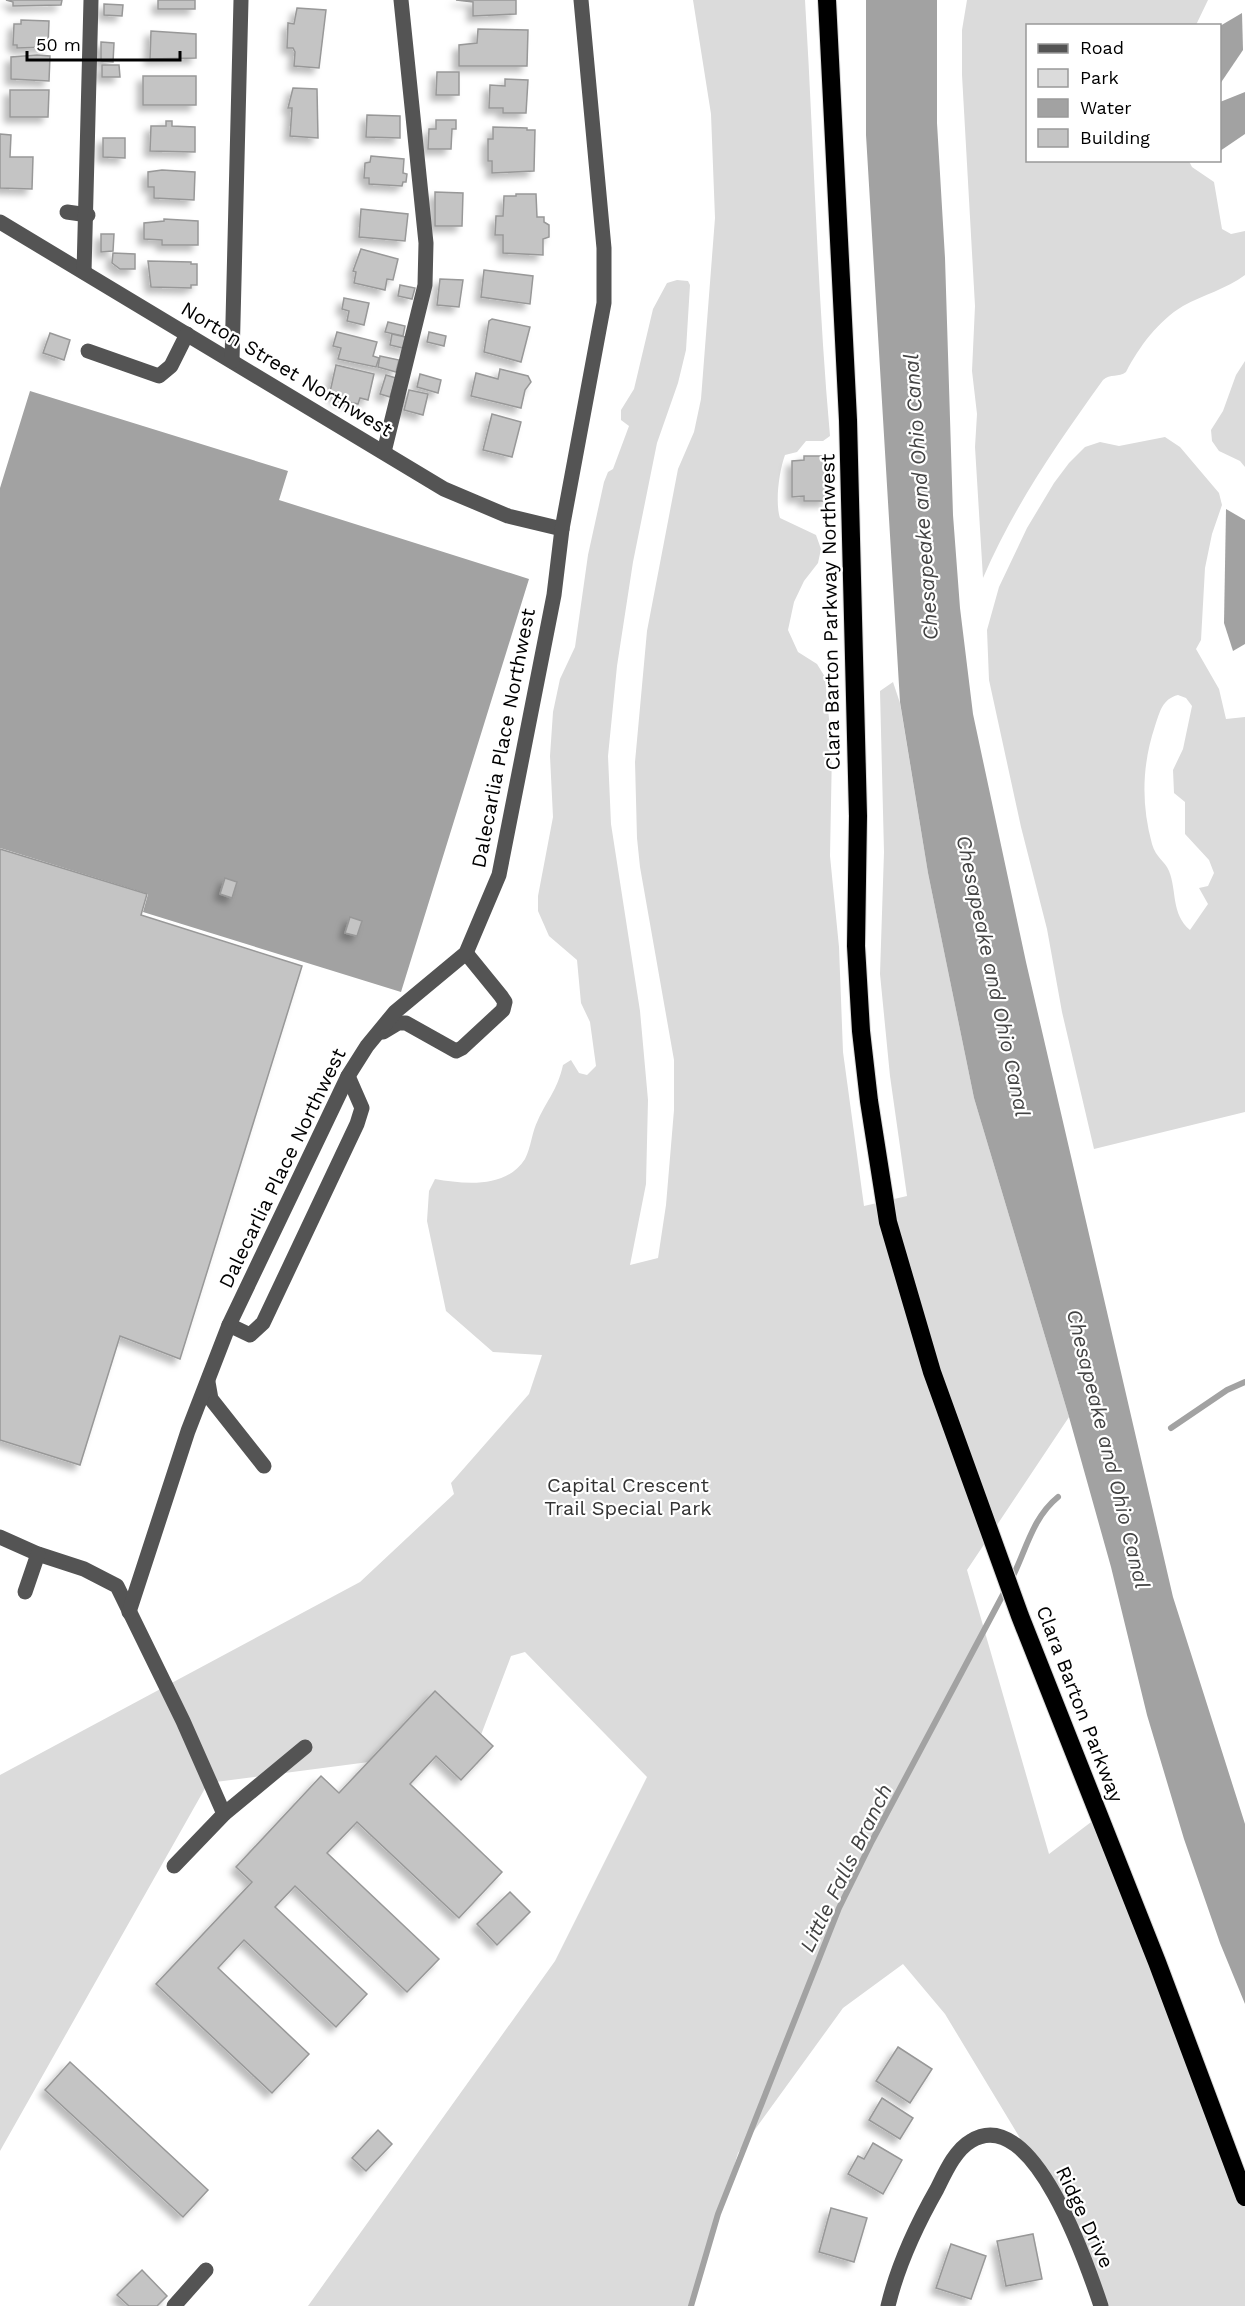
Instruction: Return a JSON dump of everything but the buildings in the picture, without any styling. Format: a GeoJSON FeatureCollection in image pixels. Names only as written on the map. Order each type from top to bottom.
{"type":"FeatureCollection","features":[{"type":"Feature","properties":{"kind":"highway","name":"Clara Barton Parkway Northwest"},"geometry":{"type":"LineString","coordinates":[[827,0],[849,431],[858,816],[856,946],[864,1054],[888,1222]]}},
{"type":"Feature","properties":{"kind":"highway","name":"Clara Barton Parkway"},"geometry":{"type":"LineString","coordinates":[[888,1222],[932,1372],[1020,1616],[1157,1962],[1245,2197]]}},
{"type":"Feature","properties":{"kind":"street"},"geometry":{"type":"LineString","coordinates":[[84,272],[88,215],[83,159],[91,0]]}},
{"type":"Feature","properties":{"kind":"street"},"geometry":{"type":"LineString","coordinates":[[232,361],[241,0]]}},
{"type":"Feature","properties":{"kind":"street"},"geometry":{"type":"LineString","coordinates":[[384,452],[425,285],[426,243],[401,0]]}},
{"type":"Feature","properties":{"kind":"street","name":"Dalecarlia Place Northwest"},"geometry":{"type":"LineString","coordinates":[[129,1612],[188,1431],[229,1325],[348,1076],[372,1040],[395,1012],[466,953],[499,875],[554,596],[562,529],[603,310],[605,282],[581,0]]}},
{"type":"Feature","properties":{"kind":"street"},"geometry":{"type":"LineString","coordinates":[[67,212],[88,215]]}},
{"type":"Feature","properties":{"kind":"street","name":"Norton Street Northwest"},"geometry":{"type":"LineString","coordinates":[[0,222],[444,489],[517,519],[562,529]]}},
{"type":"Feature","properties":{"kind":"street"},"geometry":{"type":"LineString","coordinates":[[88,351],[159,376],[171,366],[187,334]]}},
{"type":"Feature","properties":{"kind":"street"},"geometry":{"type":"LineString","coordinates":[[372,1040],[398,1023],[406,1023],[448,1048],[456,1051],[462,1048],[503,1010],[505,1002],[466,953]]}},
{"type":"Feature","properties":{"kind":"street"},"geometry":{"type":"LineString","coordinates":[[229,1325],[250,1335],[263,1323],[357,1124],[362,1108],[348,1076]]}},
{"type":"Feature","properties":{"kind":"street"},"geometry":{"type":"LineString","coordinates":[[208,1382],[211,1399],[264,1466]]}},
{"type":"Feature","properties":{"kind":"street"},"geometry":{"type":"LineString","coordinates":[[0,1537],[38,1554],[84,1569],[117,1586],[225,1814]]}},
{"type":"Feature","properties":{"kind":"street"},"geometry":{"type":"LineString","coordinates":[[25,1592],[38,1554]]}},
{"type":"Feature","properties":{"kind":"street"},"geometry":{"type":"LineString","coordinates":[[174,1866],[225,1814],[305,1747]]}},
{"type":"Feature","properties":{"kind":"street","name":"Ridge Drive"},"geometry":{"type":"LineString","coordinates":[[888,2306],[915,2228],[952,2163],[968,2142],[990,2135],[1002,2138],[1032,2158],[1054,2192],[1085,2258],[1101,2306]]}},
{"type":"Feature","properties":{"kind":"street"},"geometry":{"type":"LineString","coordinates":[[174,2306],[206,2270]]}},
{"type":"Feature","properties":{"kind":"green space","name":"Capital Crescent Trail Special Park"},"geometry":{"type":"Polygon","coordinates":[[[693,0],[805,0],[830,436],[823,441],[806,441],[797,452],[785,455],[779,478],[778,504],[780,518],[816,535],[821,549],[818,563],[804,581],[794,602],[788,630],[798,652],[817,664],[825,677],[832,750],[830,856],[839,947],[843,1052],[864,1206],[907,1196],[890,1076],[880,974],[884,852],[880,691],[893,682],[900,703],[928,873],[974,1098],[1069,1417],[967,1570],[1049,1854],[1099,1816],[1245,2197],[1245,2306],[1097,2306],[1085,2258],[1032,2158],[945,2014],[903,1964],[843,2008],[738,2153],[692,2306],[308,2306],[555,1961],[647,1777],[525,1652],[511,1656],[476,1748],[208,1783],[0,2151],[0,1775],[360,1582],[454,1494],[451,1483],[529,1394],[542,1355],[493,1352],[446,1311],[427,1221],[429,1191],[435,1179],[484,1182],[496,1180],[517,1169],[527,1155],[536,1124],[555,1088],[563,1065],[571,1060],[579,1073],[587,1075],[596,1066],[590,1022],[581,1003],[577,960],[549,936],[538,911],[538,896],[553,817],[550,756],[553,712],[560,679],[575,647],[588,555],[604,482],[608,472],[613,469],[629,426],[621,420],[621,410],[634,389],[653,309],[667,283],[677,280],[688,281],[690,285],[686,350],[678,383],[657,443],[633,562],[617,666],[608,756],[611,824],[640,1011],[648,1100],[646,1184],[630,1265],[658,1258],[666,1205],[674,1110],[674,1060],[640,867],[635,762],[647,631],[678,469],[694,432],[701,399],[715,218],[711,114],[693,0]]]}},
{"type":"Feature","properties":{"kind":"green space"},"geometry":{"type":"Polygon","coordinates":[[[967,0],[1208,0],[1196,24],[1026,24],[1026,162],[1190,162],[1192,167],[1214,182],[1222,229],[1231,234],[1245,231],[1245,275],[1174,312],[1150,335],[1126,372],[1103,380],[1022,501],[983,578],[975,447],[977,414],[972,371],[975,306],[962,75],[962,30],[967,0]]]}},
{"type":"Feature","properties":{"kind":"green space"},"geometry":{"type":"Polygon","coordinates":[[[1245,361],[1245,467],[1240,461],[1219,451],[1212,441],[1211,430],[1223,411],[1236,375],[1245,361]]]}},
{"type":"Feature","properties":{"kind":"green space"},"geometry":{"type":"Polygon","coordinates":[[[1165,437],[1180,447],[1219,493],[1222,505],[1212,534],[1205,568],[1201,640],[1196,649],[1219,689],[1226,719],[1245,717],[1245,1112],[1094,1149],[1062,1012],[1047,929],[1021,827],[989,680],[987,630],[999,587],[1027,528],[1054,483],[1085,447],[1100,442],[1119,446],[1165,437]],[[1178,695],[1173,697],[1160,711],[1151,741],[1144,785],[1148,829],[1152,844],[1169,871],[1177,910],[1190,930],[1208,904],[1199,888],[1208,886],[1214,873],[1209,860],[1185,834],[1185,802],[1174,793],[1173,770],[1183,749],[1192,706],[1186,698],[1178,695]]]}},
{"type":"Feature","properties":{"kind":"water","name":"Chesapeake and Ohio Canal"},"geometry":{"type":"Polygon","coordinates":[[[866,0],[937,0],[937,123],[945,258],[953,515],[960,608],[973,714],[1026,962],[1173,1597],[1245,1824],[1245,2004],[1220,1943],[1184,1839],[1147,1715],[1111,1567],[1069,1417],[974,1098],[928,873],[900,702],[866,135],[866,0]]]}},
{"type":"Feature","properties":{"kind":"water"},"geometry":{"type":"Polygon","coordinates":[[[1242,13],[1243,50],[1221,83],[1221,25],[1242,13]]]}},
{"type":"Feature","properties":{"kind":"water"},"geometry":{"type":"Polygon","coordinates":[[[1245,92],[1245,134],[1221,150],[1221,102],[1245,92]]]}},
{"type":"Feature","properties":{"kind":"water"},"geometry":{"type":"Polygon","coordinates":[[[30,391],[288,471],[279,500],[529,579],[401,992],[143,912],[148,894],[0,848],[0,488],[30,391]]]}},
{"type":"Feature","properties":{"kind":"water"},"geometry":{"type":"Polygon","coordinates":[[[1226,509],[1245,520],[1245,644],[1233,651],[1224,623],[1226,509]]]}},
{"type":"Feature","properties":{"kind":"waterway","name":"Little Falls Branch"},"geometry":{"type":"LineString","coordinates":[[1171,1428],[1227,1390],[1245,1382]]}},
{"type":"Feature","properties":{"kind":"waterway","name":"Little Falls Branch"},"geometry":{"type":"LineString","coordinates":[[1011,1580],[1036,1525],[1049,1505],[1058,1497]]}},
{"type":"Feature","properties":{"kind":"waterway","name":"Little Falls Branch"},"geometry":{"type":"LineString","coordinates":[[691,2306],[718,2214],[839,1908],[872,1841],[1006,1589]]}}]}
